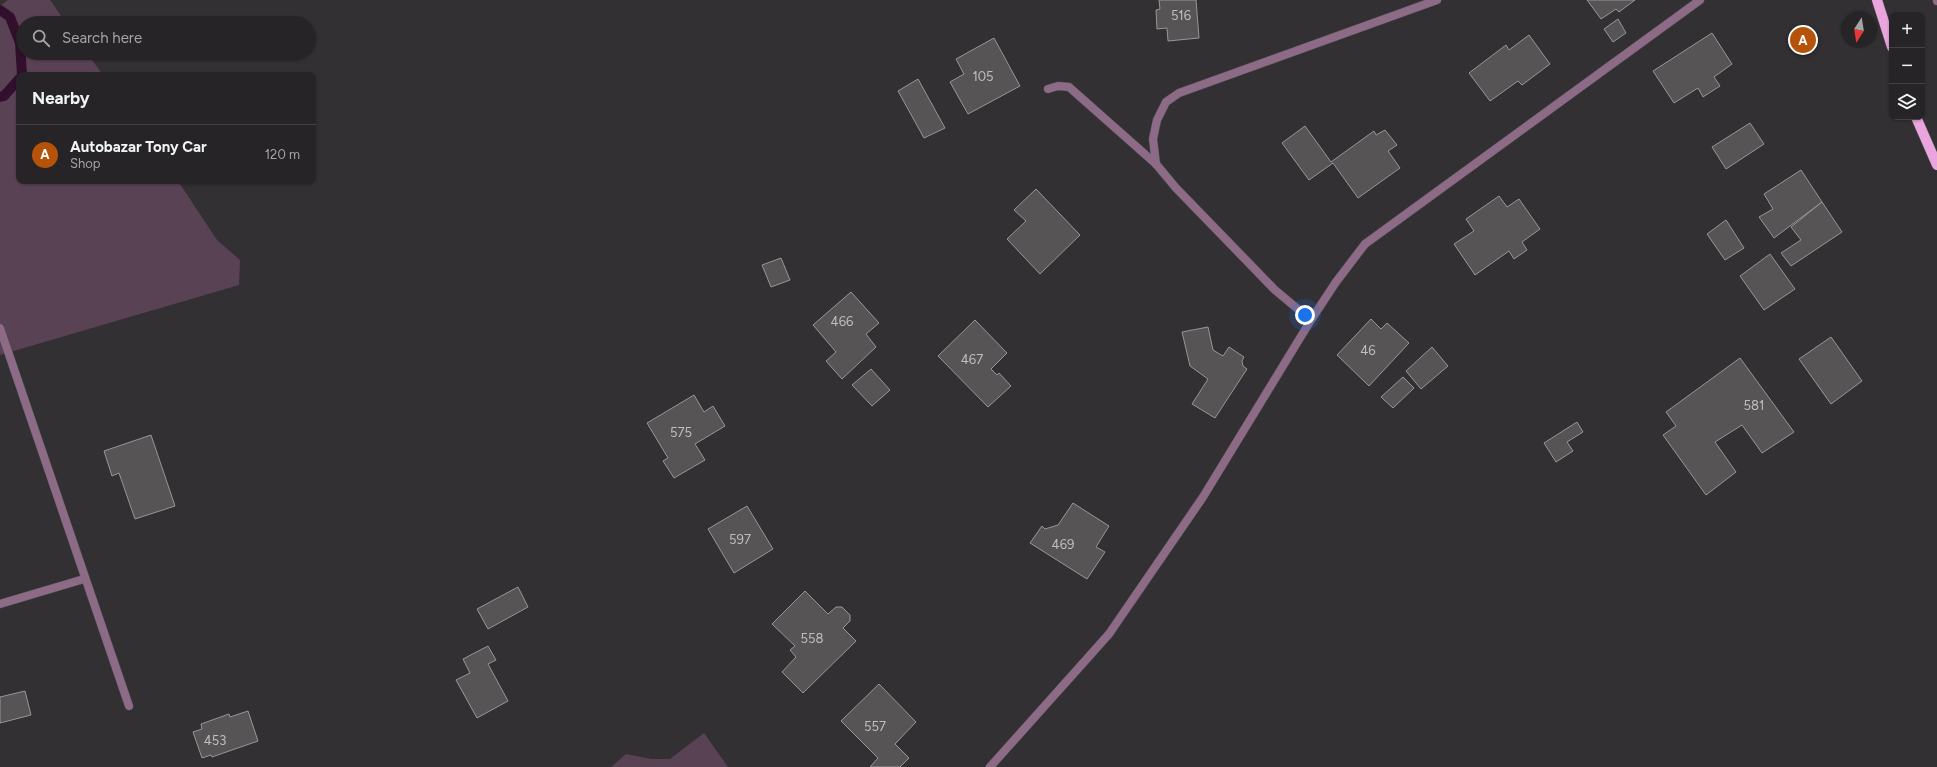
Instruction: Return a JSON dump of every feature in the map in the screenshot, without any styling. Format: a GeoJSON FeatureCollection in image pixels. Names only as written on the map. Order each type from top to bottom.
{"type":"FeatureCollection","features":[{"type":"Feature","properties":{"kind":"main road"},"geometry":{"type":"LineString","coordinates":[[1877,0],[1889,38]]}},
{"type":"Feature","properties":{"kind":"main road"},"geometry":{"type":"LineString","coordinates":[[1917,120],[1937,165]]}},
{"type":"Feature","properties":{"kind":"street"},"geometry":{"type":"LineString","coordinates":[[1156,164],[1153,139],[1157,120],[1166,102],[1179,93],[1437,0]]}},
{"type":"Feature","properties":{"kind":"street"},"geometry":{"type":"LineString","coordinates":[[990,767],[1108,634],[1203,497],[1311,320],[1336,282],[1365,244],[1700,0]]}},
{"type":"Feature","properties":{"kind":"street"},"geometry":{"type":"LineString","coordinates":[[1048,89],[1058,86],[1069,87],[1156,164],[1176,188],[1275,290],[1311,320]]}},
{"type":"Feature","properties":{"kind":"street"},"geometry":{"type":"LineString","coordinates":[[0,328],[84,579],[129,706]]}},
{"type":"Feature","properties":{"kind":"street"},"geometry":{"type":"LineString","coordinates":[[0,604],[84,579]]}},
{"type":"Feature","properties":{"kind":"shaded area"},"geometry":{"type":"Polygon","coordinates":[[[8,0],[50,0],[61,16],[16,16],[16,60],[92,60],[101,72],[16,72],[16,184],[180,184],[217,240],[240,260],[239,285],[0,355],[0,6],[8,0]]]}},
{"type":"Feature","properties":{"kind":"shaded area"},"geometry":{"type":"Polygon","coordinates":[[[704,733],[728,767],[611,767],[626,754],[651,759],[670,759],[704,733]]]}},
{"type":"Feature","properties":{"kind":"building"},"geometry":{"type":"Polygon","coordinates":[[[1159,0],[1196,0],[1199,38],[1168,41],[1167,28],[1157,29],[1156,10],[1160,9],[1159,0]]]}},
{"type":"Feature","properties":{"kind":"building"},"geometry":{"type":"Polygon","coordinates":[[[1587,0],[1635,0],[1619,12],[1616,9],[1601,19],[1587,0]]]}},
{"type":"Feature","properties":{"kind":"building"},"geometry":{"type":"Polygon","coordinates":[[[1618,19],[1626,33],[1613,42],[1604,29],[1618,19]]]}},
{"type":"Feature","properties":{"kind":"building"},"geometry":{"type":"Polygon","coordinates":[[[1712,33],[1732,64],[1714,77],[1720,86],[1703,97],[1698,88],[1674,103],[1653,71],[1712,33]]]}},
{"type":"Feature","properties":{"kind":"building"},"geometry":{"type":"Polygon","coordinates":[[[1529,35],[1550,64],[1522,85],[1518,81],[1490,101],[1469,73],[1506,45],[1509,50],[1529,35]]]}},
{"type":"Feature","properties":{"kind":"building"},"geometry":{"type":"Polygon","coordinates":[[[994,38],[1020,86],[968,114],[950,82],[964,74],[956,59],[994,38]]]}},
{"type":"Feature","properties":{"kind":"building"},"geometry":{"type":"Polygon","coordinates":[[[918,79],[945,128],[924,138],[898,91],[918,79]]]}},
{"type":"Feature","properties":{"kind":"building"},"geometry":{"type":"Polygon","coordinates":[[[1750,123],[1764,144],[1726,169],[1712,147],[1750,123]]]}},
{"type":"Feature","properties":{"kind":"building"},"geometry":{"type":"Polygon","coordinates":[[[1305,126],[1331,162],[1374,131],[1376,135],[1385,130],[1397,145],[1388,151],[1400,168],[1358,198],[1333,163],[1309,180],[1282,143],[1305,126]]]}},
{"type":"Feature","properties":{"kind":"building"},"geometry":{"type":"Polygon","coordinates":[[[1801,170],[1822,202],[1774,238],[1759,217],[1773,209],[1764,194],[1801,170]]]}},
{"type":"Feature","properties":{"kind":"building"},"geometry":{"type":"Polygon","coordinates":[[[1036,189],[1080,235],[1040,274],[1007,239],[1026,221],[1014,210],[1036,189]]]}},
{"type":"Feature","properties":{"kind":"building"},"geometry":{"type":"Polygon","coordinates":[[[1499,196],[1507,207],[1519,199],[1540,229],[1522,242],[1527,250],[1514,259],[1509,251],[1475,275],[1454,244],[1474,231],[1466,219],[1499,196]]]}},
{"type":"Feature","properties":{"kind":"building"},"geometry":{"type":"Polygon","coordinates":[[[1822,202],[1842,232],[1791,266],[1781,253],[1801,240],[1791,227],[1822,202]]]}},
{"type":"Feature","properties":{"kind":"building"},"geometry":{"type":"Polygon","coordinates":[[[1726,220],[1744,248],[1725,260],[1707,234],[1726,220]]]}},
{"type":"Feature","properties":{"kind":"building"},"geometry":{"type":"Polygon","coordinates":[[[1770,254],[1795,289],[1764,310],[1740,276],[1770,254]]]}},
{"type":"Feature","properties":{"kind":"building"},"geometry":{"type":"Polygon","coordinates":[[[781,258],[790,280],[771,287],[762,265],[781,258]]]}},
{"type":"Feature","properties":{"kind":"building"},"geometry":{"type":"Polygon","coordinates":[[[851,292],[879,323],[866,334],[876,347],[842,379],[826,361],[836,352],[813,325],[851,292]]]}},
{"type":"Feature","properties":{"kind":"building"},"geometry":{"type":"Polygon","coordinates":[[[1371,319],[1381,329],[1387,323],[1409,343],[1369,386],[1337,355],[1371,319]]]}},
{"type":"Feature","properties":{"kind":"building"},"geometry":{"type":"Polygon","coordinates":[[[975,320],[1007,353],[991,369],[997,375],[999,373],[1011,386],[988,407],[938,356],[975,320]]]}},
{"type":"Feature","properties":{"kind":"building"},"geometry":{"type":"Polygon","coordinates":[[[1208,327],[1213,350],[1223,356],[1229,347],[1244,357],[1242,361],[1243,366],[1247,369],[1215,418],[1192,404],[1208,379],[1190,366],[1182,332],[1208,327]]]}},
{"type":"Feature","properties":{"kind":"building"},"geometry":{"type":"Polygon","coordinates":[[[1831,337],[1862,381],[1831,404],[1799,359],[1831,337]]]}},
{"type":"Feature","properties":{"kind":"building"},"geometry":{"type":"Polygon","coordinates":[[[1432,347],[1448,366],[1421,389],[1406,371],[1432,347]]]}},
{"type":"Feature","properties":{"kind":"building"},"geometry":{"type":"Polygon","coordinates":[[[1740,358],[1794,432],[1762,453],[1742,425],[1715,442],[1736,472],[1706,495],[1663,435],[1676,426],[1666,412],[1740,358]]]}},
{"type":"Feature","properties":{"kind":"building"},"geometry":{"type":"Polygon","coordinates":[[[871,369],[890,390],[872,406],[852,385],[871,369]]]}},
{"type":"Feature","properties":{"kind":"building"},"geometry":{"type":"Polygon","coordinates":[[[1403,377],[1414,388],[1393,408],[1381,397],[1403,377]]]}},
{"type":"Feature","properties":{"kind":"building"},"geometry":{"type":"Polygon","coordinates":[[[694,395],[704,412],[713,406],[725,426],[695,444],[705,460],[674,478],[663,461],[668,458],[647,423],[694,395]]]}},
{"type":"Feature","properties":{"kind":"building"},"geometry":{"type":"Polygon","coordinates":[[[1577,422],[1583,432],[1567,442],[1573,451],[1556,462],[1544,443],[1577,422]]]}},
{"type":"Feature","properties":{"kind":"building"},"geometry":{"type":"Polygon","coordinates":[[[151,435],[175,506],[135,519],[119,473],[112,476],[104,451],[151,435]]]}},
{"type":"Feature","properties":{"kind":"building"},"geometry":{"type":"Polygon","coordinates":[[[1073,503],[1109,526],[1096,547],[1105,552],[1087,579],[1030,543],[1042,526],[1045,529],[1058,525],[1073,503]]]}},
{"type":"Feature","properties":{"kind":"building"},"geometry":{"type":"Polygon","coordinates":[[[747,506],[773,549],[734,573],[708,529],[747,506]]]}},
{"type":"Feature","properties":{"kind":"building"},"geometry":{"type":"Polygon","coordinates":[[[518,587],[528,607],[488,629],[477,609],[518,587]]]}},
{"type":"Feature","properties":{"kind":"building"},"geometry":{"type":"Polygon","coordinates":[[[805,591],[828,614],[836,607],[842,607],[850,615],[850,621],[843,628],[856,641],[803,693],[782,672],[796,657],[790,650],[795,646],[772,624],[805,591]]]}},
{"type":"Feature","properties":{"kind":"building"},"geometry":{"type":"Polygon","coordinates":[[[488,646],[496,660],[488,664],[508,701],[477,718],[456,680],[470,673],[463,659],[488,646]]]}},
{"type":"Feature","properties":{"kind":"building"},"geometry":{"type":"Polygon","coordinates":[[[879,684],[916,722],[895,744],[909,758],[900,767],[870,767],[878,758],[841,721],[879,684]]]}},
{"type":"Feature","properties":{"kind":"building"},"geometry":{"type":"Polygon","coordinates":[[[25,691],[31,715],[0,723],[0,697],[25,691]]]}},
{"type":"Feature","properties":{"kind":"building"},"geometry":{"type":"Polygon","coordinates":[[[248,711],[258,741],[212,757],[211,755],[202,758],[193,732],[202,729],[201,724],[229,714],[230,717],[248,711]]]}},
{"type":"Feature","properties":{"kind":"waterway"},"geometry":{"type":"LineString","coordinates":[[0,10],[10,17],[16,33]]}},
{"type":"Feature","properties":{"kind":"waterway"},"geometry":{"type":"LineString","coordinates":[[21,60],[22,72]]}},
{"type":"Feature","properties":{"kind":"waterway"},"geometry":{"type":"LineString","coordinates":[[0,97],[4,96],[16,82]]}},
{"type":"Feature","properties":{"kind":"place","name":"Autobazar Tony Car"},"geometry":{"type":"Point","coordinates":[1803,40]}}]}
